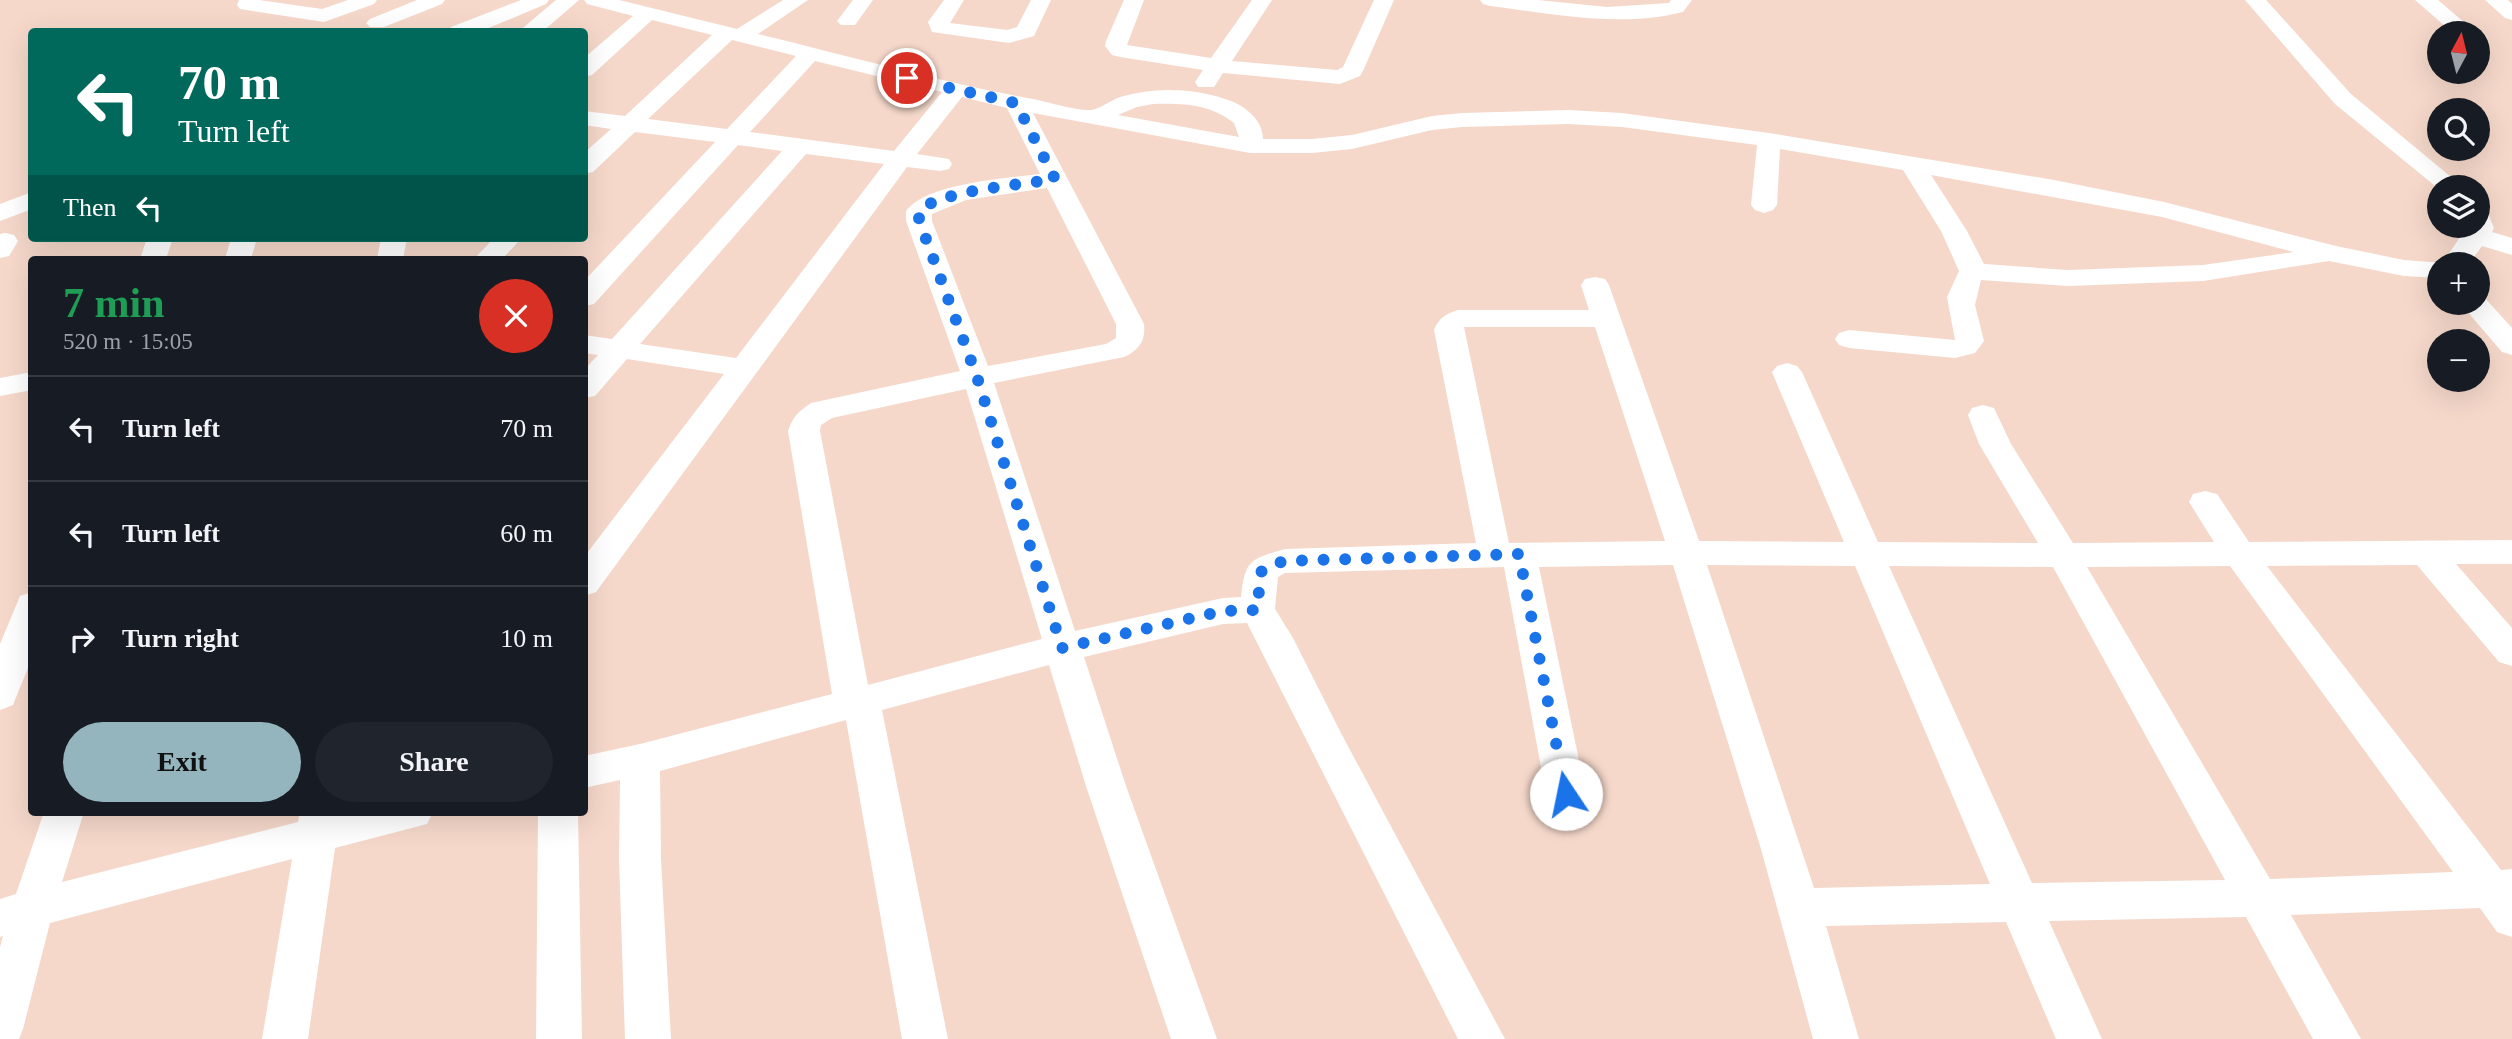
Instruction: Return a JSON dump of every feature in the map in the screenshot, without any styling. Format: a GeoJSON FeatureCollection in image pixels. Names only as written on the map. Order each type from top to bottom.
{"type":"FeatureCollection","features":[{"type":"Feature","properties":{"kind":"street"},"geometry":{"type":"LineString","coordinates":[[249,0],[247,5],[308,7],[324,16],[367,0]]}},
{"type":"Feature","properties":{"kind":"street"},"geometry":{"type":"LineString","coordinates":[[377,23],[435,0]]}},
{"type":"Feature","properties":{"kind":"street"},"geometry":{"type":"LineString","coordinates":[[469,28],[539,0]]}},
{"type":"Feature","properties":{"kind":"street"},"geometry":{"type":"LineString","coordinates":[[533,28],[569,0]]}},
{"type":"Feature","properties":{"kind":"street"},"geometry":{"type":"LineString","coordinates":[[594,0],[956,90],[1250,146],[1312,146],[1352,142],[1432,123],[1567,117],[1622,120],[1769,140],[2054,188],[2152,208],[2335,254],[2404,268],[2427,269]]}},
{"type":"Feature","properties":{"kind":"street"},"geometry":{"type":"LineString","coordinates":[[588,163],[735,34],[798,0]]}},
{"type":"Feature","properties":{"kind":"street"},"geometry":{"type":"LineString","coordinates":[[848,21],[863,0]]}},
{"type":"Feature","properties":{"kind":"street"},"geometry":{"type":"LineString","coordinates":[[954,0],[939,22],[939,28],[1009,37],[1026,31],[1041,0]]}},
{"type":"Feature","properties":{"kind":"street"},"geometry":{"type":"LineString","coordinates":[[1134,0],[1117,41],[1116,46],[1120,50],[1217,66],[1325,77],[1344,76],[1352,71],[1384,0]]}},
{"type":"Feature","properties":{"kind":"street"},"geometry":{"type":"LineString","coordinates":[[1194,99],[1262,0]]}},
{"type":"Feature","properties":{"kind":"street"},"geometry":{"type":"LineString","coordinates":[[1490,0],[1573,4],[1625,15],[1657,13],[1676,8],[1682,0]]}},
{"type":"Feature","properties":{"kind":"street"},"geometry":{"type":"LineString","coordinates":[[2255,0],[2343,99],[2436,175]]}},
{"type":"Feature","properties":{"kind":"street"},"geometry":{"type":"LineString","coordinates":[[2425,0],[2451,21]]}},
{"type":"Feature","properties":{"kind":"street"},"geometry":{"type":"LineString","coordinates":[[2495,0],[2512,14]]}},
{"type":"Feature","properties":{"kind":"street"},"geometry":{"type":"LineString","coordinates":[[588,66],[649,13]]}},
{"type":"Feature","properties":{"kind":"street"},"geometry":{"type":"LineString","coordinates":[[588,294],[811,52]]}},
{"type":"Feature","properties":{"kind":"street"},"geometry":{"type":"LineString","coordinates":[[588,578],[900,159],[956,90]]}},
{"type":"Feature","properties":{"kind":"street"},"geometry":{"type":"LineString","coordinates":[[1095,117],[1115,106],[1139,99],[1194,99],[1220,105],[1240,116],[1251,130],[1250,146]]}},
{"type":"Feature","properties":{"kind":"street"},"geometry":{"type":"LineString","coordinates":[[925,1039],[804,431],[807,421],[822,410],[1114,351],[1127,345],[1132,335],[1130,324],[1016,103]]}},
{"type":"Feature","properties":{"kind":"street"},"geometry":{"type":"LineString","coordinates":[[588,119],[940,164]]}},
{"type":"Feature","properties":{"kind":"street"},"geometry":{"type":"LineString","coordinates":[[1764,205],[1769,140]]}},
{"type":"Feature","properties":{"kind":"street"},"geometry":{"type":"LineString","coordinates":[[588,385],[800,146]]}},
{"type":"Feature","properties":{"kind":"street"},"geometry":{"type":"LineString","coordinates":[[1912,165],[1966,248],[1973,271]]}},
{"type":"Feature","properties":{"kind":"street"},"geometry":{"type":"LineString","coordinates":[[1055,179],[928,203],[919,211],[919,220],[977,377],[1106,786],[1194,1039]]}},
{"type":"Feature","properties":{"kind":"street"},"geometry":{"type":"LineString","coordinates":[[0,213],[28,202]]}},
{"type":"Feature","properties":{"kind":"street"},"geometry":{"type":"LineString","coordinates":[[2490,233],[2512,247]]}},
{"type":"Feature","properties":{"kind":"street"},"geometry":{"type":"LineString","coordinates":[[490,256],[505,242]]}},
{"type":"Feature","properties":{"kind":"street"},"geometry":{"type":"LineString","coordinates":[[1973,271],[2068,278],[2203,273],[2335,254]]}},
{"type":"Feature","properties":{"kind":"street"},"geometry":{"type":"LineString","coordinates":[[1849,339],[1955,349],[1965,347],[1970,341],[1960,302],[1961,288],[1973,271]]}},
{"type":"Feature","properties":{"kind":"street"},"geometry":{"type":"LineString","coordinates":[[1566,794],[1448,330],[1451,323],[1458,319],[1601,302],[1687,553],[1800,906],[1836,1039]]}},
{"type":"Feature","properties":{"kind":"street"},"geometry":{"type":"LineString","coordinates":[[2485,315],[2512,346]]}},
{"type":"Feature","properties":{"kind":"street"},"geometry":{"type":"LineString","coordinates":[[588,345],[744,368]]}},
{"type":"Feature","properties":{"kind":"street"},"geometry":{"type":"LineString","coordinates":[[1787,372],[2079,1039]]}},
{"type":"Feature","properties":{"kind":"street"},"geometry":{"type":"LineString","coordinates":[[0,387],[28,382]]}},
{"type":"Feature","properties":{"kind":"street"},"geometry":{"type":"LineString","coordinates":[[1983,415],[1995,444],[2063,555],[2338,1039]]}},
{"type":"Feature","properties":{"kind":"street"},"geometry":{"type":"LineString","coordinates":[[2205,502],[2239,553],[2505,898]]}},
{"type":"Feature","properties":{"kind":"street"},"geometry":{"type":"LineString","coordinates":[[2425,551],[2512,652]]}},
{"type":"Feature","properties":{"kind":"street"},"geometry":{"type":"LineString","coordinates":[[1482,1039],[1326,743],[1275,638],[1258,593],[1268,566],[1285,561],[1507,554],[2063,555],[2512,552]]}},
{"type":"Feature","properties":{"kind":"street"},"geometry":{"type":"LineString","coordinates":[[588,771],[857,704],[1062,648],[1223,611],[1258,593]]}},
{"type":"Feature","properties":{"kind":"street"},"geometry":{"type":"LineString","coordinates":[[0,695],[28,615]]}},
{"type":"Feature","properties":{"kind":"street"},"geometry":{"type":"LineString","coordinates":[[640,760],[640,859],[648,1039]]}},
{"type":"Feature","properties":{"kind":"street"},"geometry":{"type":"LineString","coordinates":[[0,1029],[16,914],[62,816]]}},
{"type":"Feature","properties":{"kind":"street"},"geometry":{"type":"LineString","coordinates":[[16,914],[317,824],[381,816]]}},
{"type":"Feature","properties":{"kind":"street"},"geometry":{"type":"LineString","coordinates":[[558,816],[559,1039]]}},
{"type":"Feature","properties":{"kind":"street"},"geometry":{"type":"LineString","coordinates":[[285,1039],[317,824]]}},
{"type":"Feature","properties":{"kind":"street"},"geometry":{"type":"LineString","coordinates":[[1800,906],[2256,898],[2505,898]]}},
{"type":"Feature","properties":{"kind":"route"},"geometry":{"type":"LineString","coordinates":[[907,78],[1016,103],[1055,179],[928,203],[919,211],[919,220],[977,377],[1062,648],[1223,611],[1257,610],[1261,572],[1268,566],[1285,561],[1519,554],[1566,794]]}}]}
